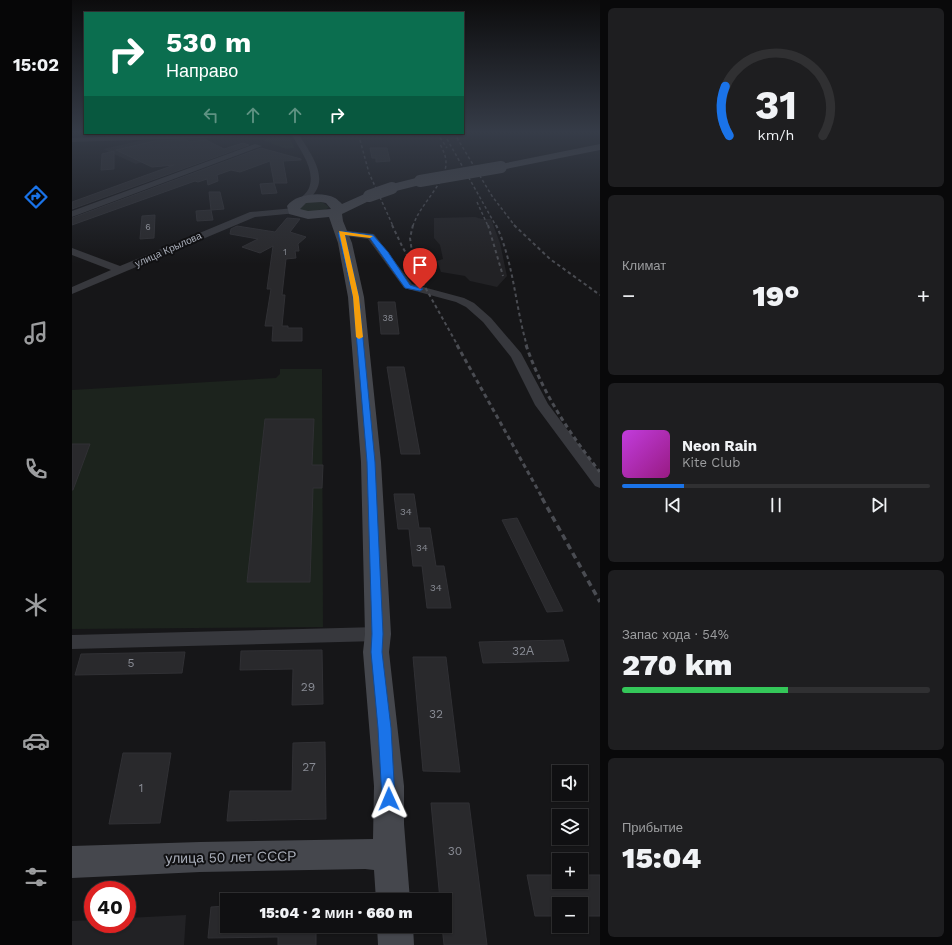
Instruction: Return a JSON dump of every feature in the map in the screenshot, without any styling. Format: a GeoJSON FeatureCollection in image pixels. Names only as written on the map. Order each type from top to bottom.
{"type":"FeatureCollection","features":[{"type":"Feature","properties":{"kind":"street"},"geometry":{"type":"LineString","coordinates":[[72,214],[178,175]]}},
{"type":"Feature","properties":{"kind":"street"},"geometry":{"type":"LineString","coordinates":[[315,175],[316,194]]}},
{"type":"Feature","properties":{"kind":"street"},"geometry":{"type":"LineString","coordinates":[[454,175],[420,181],[392,188],[366,197],[316,194],[297,205],[308,215],[338,222],[371,236],[408,286],[460,300],[470,305],[487,320],[517,356],[542,405],[600,483]]}},
{"type":"Feature","properties":{"kind":"street"},"geometry":{"type":"LineString","coordinates":[[316,194],[335,203],[338,207],[338,222],[356,297],[371,462],[378,634],[376,652],[389,786],[388,824],[393,893]]}},
{"type":"Feature","properties":{"kind":"street"},"geometry":{"type":"LineString","coordinates":[[338,222],[366,197]]}},
{"type":"Feature","properties":{"kind":"street","name":"улица Крылова"},"geometry":{"type":"LineString","coordinates":[[72,291],[191,238],[253,214],[297,205]]}},
{"type":"Feature","properties":{"kind":"street"},"geometry":{"type":"LineString","coordinates":[[308,215],[338,222]]}},
{"type":"Feature","properties":{"kind":"street"},"geometry":{"type":"LineString","coordinates":[[72,251],[121,270]]}},
{"type":"Feature","properties":{"kind":"street"},"geometry":{"type":"LineString","coordinates":[[72,642],[211,636],[378,634]]}},
{"type":"Feature","properties":{"kind":"street","name":"улица 50 лет СССР"},"geometry":{"type":"LineString","coordinates":[[72,862],[200,857],[365,854],[390,856]]}},
{"type":"Feature","properties":{"kind":"street"},"geometry":{"type":"LineString","coordinates":[[395,933],[396,945]]}},
{"type":"Feature","properties":{"kind":"shaded area"},"geometry":{"type":"Polygon","coordinates":[[[303,202],[322,202],[329,207],[323,212],[299,211],[303,202]]]}},
{"type":"Feature","properties":{"kind":"shaded area"},"geometry":{"type":"Polygon","coordinates":[[[475,217],[491,219],[500,243],[507,276],[497,287],[470,281],[465,276],[441,272],[437,261],[443,259],[440,245],[434,238],[434,218],[475,217]]]}},
{"type":"Feature","properties":{"kind":"shaded area"},"geometry":{"type":"Polygon","coordinates":[[[280,369],[322,369],[323,627],[72,629],[72,390],[276,378],[280,374],[280,369]]]}},
{"type":"Feature","properties":{"kind":"shaded area"},"geometry":{"type":"Polygon","coordinates":[[[186,915],[184,945],[72,945],[72,921],[84,920],[84,933],[136,933],[136,918],[186,915]]]}},
{"type":"Feature","properties":{"kind":"building"},"geometry":{"type":"Polygon","coordinates":[[[146,175],[166,175],[72,209],[72,202],[146,175]]]}},
{"type":"Feature","properties":{"kind":"building"},"geometry":{"type":"Polygon","coordinates":[[[188,175],[217,175],[218,181],[208,185],[207,179],[198,182],[195,181],[72,225],[72,218],[188,175]]]}},
{"type":"Feature","properties":{"kind":"building"},"geometry":{"type":"Polygon","coordinates":[[[273,175],[286,175],[287,183],[274,183],[273,175]]]}},
{"type":"Feature","properties":{"kind":"building"},"geometry":{"type":"Polygon","coordinates":[[[274,183],[277,193],[262,194],[260,184],[274,183]]]}},
{"type":"Feature","properties":{"kind":"building"},"geometry":{"type":"Polygon","coordinates":[[[209,192],[220,192],[224,209],[211,210],[209,192]]]}},
{"type":"Feature","properties":{"kind":"building"},"geometry":{"type":"Polygon","coordinates":[[[211,210],[213,220],[197,221],[196,211],[211,210]]]}},
{"type":"Feature","properties":{"kind":"building"},"geometry":{"type":"Polygon","coordinates":[[[155,215],[154,238],[140,239],[142,216],[155,215]]]}},
{"type":"Feature","properties":{"kind":"building"},"geometry":{"type":"Polygon","coordinates":[[[287,218],[300,219],[290,232],[306,237],[298,244],[299,251],[295,251],[296,258],[286,259],[282,295],[285,295],[282,326],[288,326],[288,328],[302,328],[302,341],[272,341],[273,326],[265,326],[271,289],[267,289],[273,246],[260,253],[242,247],[258,239],[230,234],[231,229],[237,226],[275,232],[287,218]]]}},
{"type":"Feature","properties":{"kind":"building"},"geometry":{"type":"Polygon","coordinates":[[[378,302],[395,302],[399,334],[381,334],[378,302]]]}},
{"type":"Feature","properties":{"kind":"building"},"geometry":{"type":"Polygon","coordinates":[[[387,367],[404,367],[420,454],[401,454],[387,367]]]}},
{"type":"Feature","properties":{"kind":"building"},"geometry":{"type":"Polygon","coordinates":[[[265,419],[314,419],[312,465],[323,465],[322,488],[313,488],[310,582],[247,582],[265,419]]]}},
{"type":"Feature","properties":{"kind":"building"},"geometry":{"type":"Polygon","coordinates":[[[72,444],[90,444],[73,490],[72,490],[72,444]]]}},
{"type":"Feature","properties":{"kind":"building"},"geometry":{"type":"Polygon","coordinates":[[[394,494],[414,494],[419,528],[430,528],[436,566],[444,566],[451,608],[427,608],[422,566],[413,566],[409,529],[398,529],[394,494]]]}},
{"type":"Feature","properties":{"kind":"building"},"geometry":{"type":"Polygon","coordinates":[[[517,518],[563,611],[547,612],[502,520],[517,518]]]}},
{"type":"Feature","properties":{"kind":"building"},"geometry":{"type":"Polygon","coordinates":[[[563,640],[569,661],[483,663],[479,642],[563,640]]]}},
{"type":"Feature","properties":{"kind":"building"},"geometry":{"type":"Polygon","coordinates":[[[322,650],[323,704],[292,705],[293,669],[240,670],[241,651],[322,650]]]}},
{"type":"Feature","properties":{"kind":"building"},"geometry":{"type":"Polygon","coordinates":[[[185,652],[182,673],[75,675],[81,654],[185,652]]]}},
{"type":"Feature","properties":{"kind":"building"},"geometry":{"type":"Polygon","coordinates":[[[413,657],[446,657],[460,772],[423,771],[413,657]]]}},
{"type":"Feature","properties":{"kind":"building"},"geometry":{"type":"Polygon","coordinates":[[[325,742],[326,819],[227,821],[230,791],[292,791],[293,743],[325,742]]]}},
{"type":"Feature","properties":{"kind":"building"},"geometry":{"type":"Polygon","coordinates":[[[123,753],[171,753],[160,823],[109,824],[123,753]]]}},
{"type":"Feature","properties":{"kind":"building"},"geometry":{"type":"Polygon","coordinates":[[[431,803],[469,803],[487,945],[444,945],[443,933],[452,933],[452,893],[439,893],[431,803]]]}},
{"type":"Feature","properties":{"kind":"building"},"geometry":{"type":"Polygon","coordinates":[[[527,875],[552,875],[552,889],[588,889],[588,875],[600,875],[600,916],[588,916],[588,897],[552,897],[552,916],[535,916],[527,875]]]}},
{"type":"Feature","properties":{"kind":"building"},"geometry":{"type":"Polygon","coordinates":[[[220,906],[220,933],[316,933],[316,945],[278,945],[278,937],[208,938],[211,907],[220,906]]]}},
{"type":"Feature","properties":{"kind":"railway"},"geometry":{"type":"LineString","coordinates":[[370,175],[393,226]]}},
{"type":"Feature","properties":{"kind":"railway"},"geometry":{"type":"LineString","coordinates":[[413,226],[416,218],[438,186],[443,175]]}},
{"type":"Feature","properties":{"kind":"railway"},"geometry":{"type":"LineString","coordinates":[[467,175],[496,226]]}},
{"type":"Feature","properties":{"kind":"railway"},"geometry":{"type":"LineString","coordinates":[[479,175],[492,196],[515,226]]}},
{"type":"Feature","properties":{"kind":"railway"},"geometry":{"type":"LineString","coordinates":[[477,202],[488,226]]}},
{"type":"Feature","properties":{"kind":"railway"},"geometry":{"type":"LineString","coordinates":[[392,225],[402,246],[458,346]]}},
{"type":"Feature","properties":{"kind":"railway"},"geometry":{"type":"LineString","coordinates":[[413,225],[410,238],[413,259]]}},
{"type":"Feature","properties":{"kind":"railway"},"geometry":{"type":"LineString","coordinates":[[488,225],[503,276]]}},
{"type":"Feature","properties":{"kind":"railway"},"geometry":{"type":"LineString","coordinates":[[496,225],[511,269],[527,346]]}},
{"type":"Feature","properties":{"kind":"railway"},"geometry":{"type":"LineString","coordinates":[[515,226],[550,259],[600,295]]}},
{"type":"Feature","properties":{"kind":"railway"},"geometry":{"type":"LineString","coordinates":[[457,345],[543,499]]}},
{"type":"Feature","properties":{"kind":"railway"},"geometry":{"type":"LineString","coordinates":[[526,345],[540,379],[557,412],[600,472]]}},
{"type":"Feature","properties":{"kind":"railway"},"geometry":{"type":"LineString","coordinates":[[542,498],[600,602]]}},
{"type":"Feature","properties":{"kind":"slow traffic"},"geometry":{"type":"LineString","coordinates":[[359,337],[356,297],[341,233],[360,233],[370,236]]}},
{"type":"Feature","properties":{"kind":"route"},"geometry":{"type":"LineString","coordinates":[[389,799],[384,728],[376,652],[378,634],[371,462],[356,297],[341,233],[360,233],[371,236],[408,286],[420,289]]}}]}
